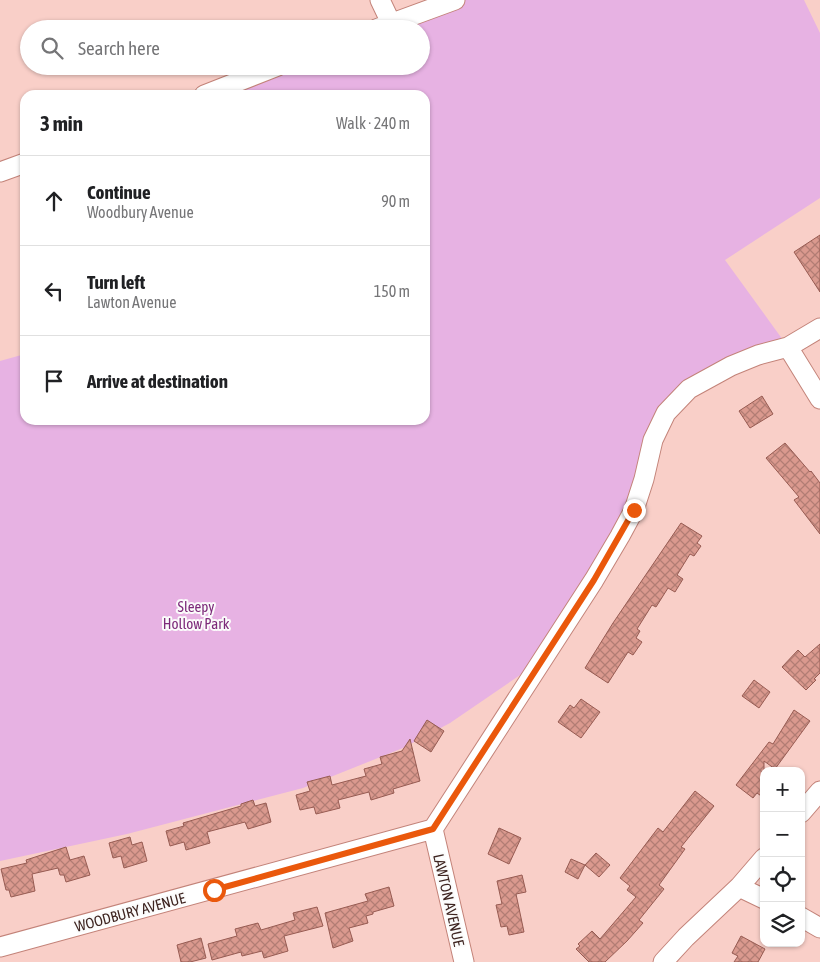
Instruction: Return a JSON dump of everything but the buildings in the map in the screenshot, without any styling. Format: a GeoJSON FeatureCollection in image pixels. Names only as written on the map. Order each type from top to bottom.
{"type":"FeatureCollection","features":[{"type":"Feature","properties":{"kind":"street"},"geometry":{"type":"LineString","coordinates":[[380,0],[382,20]]}},
{"type":"Feature","properties":{"kind":"street"},"geometry":{"type":"LineString","coordinates":[[400,20],[455,0]]}},
{"type":"Feature","properties":{"kind":"street"},"geometry":{"type":"LineString","coordinates":[[217,90],[255,75]]}},
{"type":"Feature","properties":{"kind":"street"},"geometry":{"type":"LineString","coordinates":[[0,172],[20,165]]}},
{"type":"Feature","properties":{"kind":"street"},"geometry":{"type":"LineString","coordinates":[[433,829],[594,580],[620,536],[634,510],[644,479],[653,440],[666,413],[689,390],[730,366],[758,355],[788,347],[820,328]]}},
{"type":"Feature","properties":{"kind":"street"},"geometry":{"type":"LineString","coordinates":[[788,347],[820,399]]}},
{"type":"Feature","properties":{"kind":"street"},"geometry":{"type":"LineString","coordinates":[[802,812],[820,791]]}},
{"type":"Feature","properties":{"kind":"street","name":"WOODBURY AVENUE"},"geometry":{"type":"LineString","coordinates":[[0,947],[433,829]]}},
{"type":"Feature","properties":{"kind":"street","name":"LAWTON AVENUE"},"geometry":{"type":"LineString","coordinates":[[433,829],[464,962]]}},
{"type":"Feature","properties":{"kind":"street"},"geometry":{"type":"LineString","coordinates":[[663,962],[686,936],[738,887],[760,862]]}},
{"type":"Feature","properties":{"kind":"street"},"geometry":{"type":"LineString","coordinates":[[738,887],[760,897]]}},
{"type":"Feature","properties":{"kind":"street"},"geometry":{"type":"LineString","coordinates":[[805,919],[820,928]]}},
{"type":"Feature","properties":{"kind":"green space","name":"Sleepy Hollow Park"},"geometry":{"type":"Polygon","coordinates":[[[455,0],[804,0],[820,33],[820,198],[725,260],[788,347],[758,355],[666,413],[634,510],[548,656],[450,723],[403,748],[303,788],[127,834],[0,861],[0,361],[20,355],[20,425],[430,425],[430,90],[237,90],[262,75],[430,75],[430,20],[401,20],[455,0]]]}},
{"type":"Feature","properties":{"kind":"route"},"geometry":{"type":"LineString","coordinates":[[214,890],[413,833],[433,829],[594,580],[634,510]]}}]}
